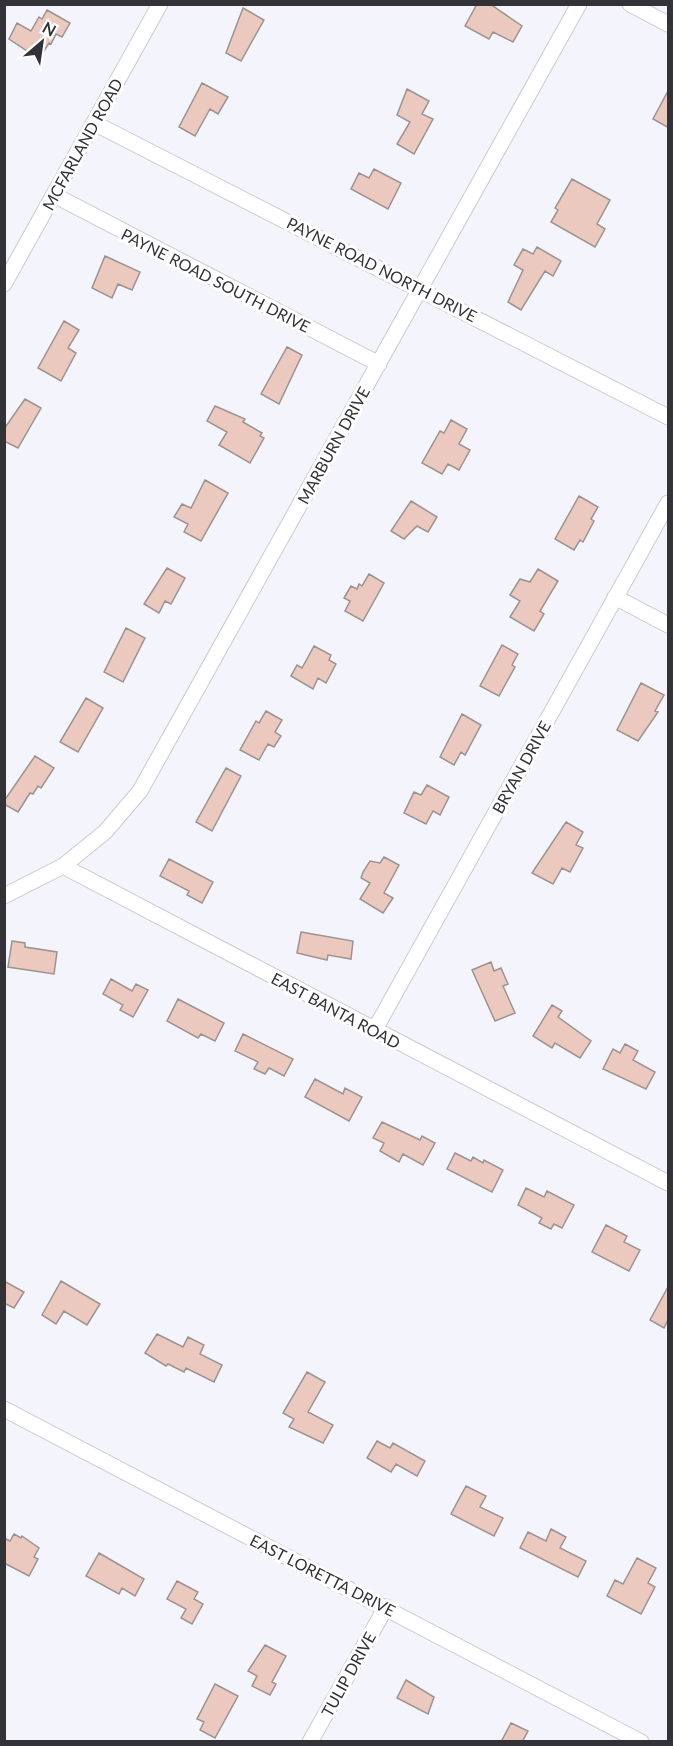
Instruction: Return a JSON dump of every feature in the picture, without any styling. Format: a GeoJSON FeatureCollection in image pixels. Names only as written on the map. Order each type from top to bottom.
{"type":"FeatureCollection","features":[{"type":"Feature","properties":{"kind":"street","name":"MCFARLAND ROAD"},"geometry":{"type":"LineString","coordinates":[[4,284],[160,4]]}},
{"type":"Feature","properties":{"kind":"street","name":"MARBURN DRIVE"},"geometry":{"type":"LineString","coordinates":[[63,866],[105,832],[140,791],[579,4]]}},
{"type":"Feature","properties":{"kind":"street"},"geometry":{"type":"LineString","coordinates":[[630,4],[669,24]]}},
{"type":"Feature","properties":{"kind":"street","name":"PAYNE ROAD NORTH DRIVE"},"geometry":{"type":"LineString","coordinates":[[94,123],[669,417]]}},
{"type":"Feature","properties":{"kind":"street","name":"PAYNE ROAD SOUTH DRIVE"},"geometry":{"type":"LineString","coordinates":[[54,195],[379,364]]}},
{"type":"Feature","properties":{"kind":"street","name":"BRYAN DRIVE"},"geometry":{"type":"LineString","coordinates":[[374,1031],[669,503]]}},
{"type":"Feature","properties":{"kind":"street"},"geometry":{"type":"LineString","coordinates":[[615,597],[669,625]]}},
{"type":"Feature","properties":{"kind":"street"},"geometry":{"type":"LineString","coordinates":[[4,896],[40,880],[63,866]]}},
{"type":"Feature","properties":{"kind":"street","name":"EAST BANTA ROAD"},"geometry":{"type":"LineString","coordinates":[[63,866],[374,1031],[669,1183]]}},
{"type":"Feature","properties":{"kind":"street","name":"EAST LORETTA DRIVE"},"geometry":{"type":"LineString","coordinates":[[4,1409],[641,1742]]}},
{"type":"Feature","properties":{"kind":"street","name":"TULIP DRIVE"},"geometry":{"type":"LineString","coordinates":[[310,1742],[386,1607]]}},
{"type":"Feature","properties":{"kind":"building"},"geometry":{"type":"Polygon","coordinates":[[[477,4],[490,4],[522,26],[513,42],[493,32],[489,39],[465,26],[477,4]]]}},
{"type":"Feature","properties":{"kind":"building"},"geometry":{"type":"Polygon","coordinates":[[[243,8],[264,20],[241,61],[226,53],[243,8]]]}},
{"type":"Feature","properties":{"kind":"building"},"geometry":{"type":"Polygon","coordinates":[[[47,10],[70,23],[62,37],[56,34],[39,59],[9,39],[17,23],[31,31],[39,17],[42,19],[47,10]]]}},
{"type":"Feature","properties":{"kind":"building"},"geometry":{"type":"Polygon","coordinates":[[[202,83],[228,97],[218,114],[210,109],[195,136],[179,127],[202,83]]]}},
{"type":"Feature","properties":{"kind":"building"},"geometry":{"type":"Polygon","coordinates":[[[407,89],[429,101],[422,114],[433,119],[414,154],[397,144],[410,122],[397,115],[407,89]]]}},
{"type":"Feature","properties":{"kind":"building"},"geometry":{"type":"Polygon","coordinates":[[[669,89],[669,128],[653,119],[669,89]]]}},
{"type":"Feature","properties":{"kind":"building"},"geometry":{"type":"Polygon","coordinates":[[[374,169],[401,183],[388,209],[351,189],[359,173],[369,178],[374,169]]]}},
{"type":"Feature","properties":{"kind":"building"},"geometry":{"type":"Polygon","coordinates":[[[572,179],[610,200],[597,224],[605,229],[595,247],[551,222],[558,210],[555,208],[572,179]]]}},
{"type":"Feature","properties":{"kind":"building"},"geometry":{"type":"Polygon","coordinates":[[[537,247],[561,261],[553,276],[545,271],[521,310],[508,302],[523,270],[514,265],[523,249],[533,254],[537,247]]]}},
{"type":"Feature","properties":{"kind":"building"},"geometry":{"type":"Polygon","coordinates":[[[105,256],[140,272],[132,290],[118,284],[112,298],[92,288],[105,256]]]}},
{"type":"Feature","properties":{"kind":"building"},"geometry":{"type":"Polygon","coordinates":[[[64,321],[79,330],[68,348],[76,353],[61,381],[38,368],[64,321]]]}},
{"type":"Feature","properties":{"kind":"building"},"geometry":{"type":"Polygon","coordinates":[[[287,347],[302,355],[279,404],[261,394],[287,347]]]}},
{"type":"Feature","properties":{"kind":"building"},"geometry":{"type":"Polygon","coordinates":[[[25,399],[41,408],[18,448],[4,441],[4,429],[25,399]]]}},
{"type":"Feature","properties":{"kind":"building"},"geometry":{"type":"Polygon","coordinates":[[[215,406],[245,419],[243,422],[262,433],[260,436],[264,438],[250,463],[219,445],[227,432],[207,421],[215,406]]]}},
{"type":"Feature","properties":{"kind":"building"},"geometry":{"type":"Polygon","coordinates":[[[451,420],[467,429],[459,444],[470,450],[459,470],[448,464],[442,474],[422,463],[440,431],[444,433],[451,420]]]}},
{"type":"Feature","properties":{"kind":"building"},"geometry":{"type":"Polygon","coordinates":[[[205,480],[228,493],[201,541],[184,532],[188,524],[174,517],[182,504],[191,508],[205,480]]]}},
{"type":"Feature","properties":{"kind":"building"},"geometry":{"type":"Polygon","coordinates":[[[579,496],[598,507],[591,519],[594,521],[583,542],[580,540],[574,550],[555,539],[579,496]]]}},
{"type":"Feature","properties":{"kind":"building"},"geometry":{"type":"Polygon","coordinates":[[[411,501],[437,517],[428,532],[417,526],[404,539],[391,531],[411,501]]]}},
{"type":"Feature","properties":{"kind":"building"},"geometry":{"type":"Polygon","coordinates":[[[167,568],[185,578],[171,604],[165,601],[159,613],[144,604],[167,568]]]}},
{"type":"Feature","properties":{"kind":"building"},"geometry":{"type":"Polygon","coordinates":[[[538,569],[558,581],[540,611],[544,614],[534,631],[510,617],[520,601],[510,595],[520,579],[530,582],[538,569]]]}},
{"type":"Feature","properties":{"kind":"building"},"geometry":{"type":"Polygon","coordinates":[[[369,574],[384,583],[363,621],[345,611],[350,601],[344,598],[351,586],[357,589],[359,584],[362,586],[369,574]]]}},
{"type":"Feature","properties":{"kind":"building"},"geometry":{"type":"Polygon","coordinates":[[[126,628],[145,638],[123,682],[104,672],[126,628]]]}},
{"type":"Feature","properties":{"kind":"building"},"geometry":{"type":"Polygon","coordinates":[[[502,645],[518,654],[512,665],[515,667],[499,696],[480,686],[502,645]]]}},
{"type":"Feature","properties":{"kind":"building"},"geometry":{"type":"Polygon","coordinates":[[[314,646],[331,655],[329,660],[336,664],[326,683],[318,678],[313,689],[291,676],[297,665],[302,668],[314,646]]]}},
{"type":"Feature","properties":{"kind":"building"},"geometry":{"type":"Polygon","coordinates":[[[641,683],[664,695],[655,711],[658,712],[638,741],[617,730],[641,683]]]}},
{"type":"Feature","properties":{"kind":"building"},"geometry":{"type":"Polygon","coordinates":[[[86,698],[103,708],[78,752],[60,742],[86,698]]]}},
{"type":"Feature","properties":{"kind":"building"},"geometry":{"type":"Polygon","coordinates":[[[266,711],[282,720],[275,732],[281,736],[274,747],[268,744],[259,760],[240,750],[256,721],[259,723],[266,711]]]}},
{"type":"Feature","properties":{"kind":"building"},"geometry":{"type":"Polygon","coordinates":[[[462,714],[481,725],[465,755],[461,752],[454,765],[440,757],[462,714]]]}},
{"type":"Feature","properties":{"kind":"building"},"geometry":{"type":"Polygon","coordinates":[[[35,756],[54,768],[41,788],[38,786],[33,794],[30,793],[18,812],[4,804],[4,801],[35,756]]]}},
{"type":"Feature","properties":{"kind":"building"},"geometry":{"type":"Polygon","coordinates":[[[226,768],[241,776],[212,831],[196,822],[226,768]]]}},
{"type":"Feature","properties":{"kind":"building"},"geometry":{"type":"Polygon","coordinates":[[[427,785],[449,797],[440,815],[433,811],[426,824],[404,813],[414,792],[421,795],[427,785]]]}},
{"type":"Feature","properties":{"kind":"building"},"geometry":{"type":"Polygon","coordinates":[[[566,822],[583,832],[576,845],[583,848],[570,872],[562,868],[553,884],[532,873],[566,822]]]}},
{"type":"Feature","properties":{"kind":"building"},"geometry":{"type":"Polygon","coordinates":[[[384,857],[399,865],[384,893],[393,898],[383,913],[360,899],[370,883],[361,878],[363,872],[370,861],[380,863],[384,857]]]}},
{"type":"Feature","properties":{"kind":"building"},"geometry":{"type":"Polygon","coordinates":[[[169,859],[213,882],[202,903],[187,895],[189,891],[160,876],[169,859]]]}},
{"type":"Feature","properties":{"kind":"building"},"geometry":{"type":"Polygon","coordinates":[[[301,932],[353,941],[351,959],[328,955],[327,960],[297,953],[301,932]]]}},
{"type":"Feature","properties":{"kind":"building"},"geometry":{"type":"Polygon","coordinates":[[[12,941],[25,943],[25,947],[57,952],[54,974],[8,967],[12,941]]]}},
{"type":"Feature","properties":{"kind":"building"},"geometry":{"type":"Polygon","coordinates":[[[491,962],[494,971],[501,968],[508,984],[503,986],[515,1013],[495,1021],[472,970],[491,962]]]}},
{"type":"Feature","properties":{"kind":"building"},"geometry":{"type":"Polygon","coordinates":[[[111,979],[132,991],[136,984],[148,990],[133,1017],[120,1010],[123,1005],[103,994],[111,979]]]}},
{"type":"Feature","properties":{"kind":"building"},"geometry":{"type":"Polygon","coordinates":[[[178,999],[224,1023],[215,1041],[201,1034],[198,1038],[167,1021],[178,999]]]}},
{"type":"Feature","properties":{"kind":"building"},"geometry":{"type":"Polygon","coordinates":[[[552,1005],[562,1011],[558,1017],[591,1041],[580,1058],[555,1043],[552,1048],[533,1036],[552,1005]]]}},
{"type":"Feature","properties":{"kind":"building"},"geometry":{"type":"Polygon","coordinates":[[[243,1034],[293,1059],[284,1076],[269,1068],[265,1074],[254,1069],[258,1062],[235,1051],[243,1034]]]}},
{"type":"Feature","properties":{"kind":"building"},"geometry":{"type":"Polygon","coordinates":[[[625,1044],[638,1051],[633,1060],[655,1072],[646,1089],[603,1069],[613,1049],[620,1053],[625,1044]]]}},
{"type":"Feature","properties":{"kind":"building"},"geometry":{"type":"Polygon","coordinates":[[[315,1079],[343,1094],[345,1088],[362,1097],[349,1121],[305,1097],[315,1079]]]}},
{"type":"Feature","properties":{"kind":"building"},"geometry":{"type":"Polygon","coordinates":[[[382,1122],[420,1140],[422,1136],[435,1143],[423,1165],[403,1154],[399,1162],[380,1151],[384,1143],[373,1138],[382,1122]]]}},
{"type":"Feature","properties":{"kind":"building"},"geometry":{"type":"Polygon","coordinates":[[[455,1153],[471,1161],[473,1157],[483,1163],[484,1160],[503,1170],[492,1192],[447,1169],[455,1153]]]}},
{"type":"Feature","properties":{"kind":"building"},"geometry":{"type":"Polygon","coordinates":[[[526,1188],[544,1197],[547,1191],[574,1205],[562,1228],[554,1224],[551,1229],[539,1223],[542,1218],[518,1205],[526,1188]]]}},
{"type":"Feature","properties":{"kind":"building"},"geometry":{"type":"Polygon","coordinates":[[[606,1225],[627,1236],[624,1242],[640,1250],[629,1271],[592,1252],[606,1225]]]}},
{"type":"Feature","properties":{"kind":"building"},"geometry":{"type":"Polygon","coordinates":[[[4,1281],[24,1292],[14,1308],[4,1303],[4,1281]]]}},
{"type":"Feature","properties":{"kind":"building"},"geometry":{"type":"Polygon","coordinates":[[[61,1281],[100,1304],[87,1325],[64,1311],[56,1324],[42,1315],[61,1281]]]}},
{"type":"Feature","properties":{"kind":"building"},"geometry":{"type":"Polygon","coordinates":[[[669,1285],[669,1318],[664,1328],[650,1320],[669,1285]]]}},
{"type":"Feature","properties":{"kind":"building"},"geometry":{"type":"Polygon","coordinates":[[[157,1334],[183,1347],[188,1337],[204,1345],[200,1354],[222,1365],[214,1382],[186,1368],[184,1372],[168,1364],[166,1366],[145,1353],[157,1334]]]}},
{"type":"Feature","properties":{"kind":"building"},"geometry":{"type":"Polygon","coordinates":[[[307,1372],[325,1382],[308,1412],[333,1425],[323,1443],[289,1427],[294,1419],[283,1413],[307,1372]]]}},
{"type":"Feature","properties":{"kind":"building"},"geometry":{"type":"Polygon","coordinates":[[[377,1441],[390,1448],[393,1443],[425,1461],[417,1476],[396,1464],[391,1472],[367,1458],[377,1441]]]}},
{"type":"Feature","properties":{"kind":"building"},"geometry":{"type":"Polygon","coordinates":[[[466,1486],[486,1496],[480,1507],[503,1518],[494,1536],[451,1514],[466,1486]]]}},
{"type":"Feature","properties":{"kind":"building"},"geometry":{"type":"Polygon","coordinates":[[[551,1529],[566,1537],[560,1548],[586,1561],[578,1577],[520,1548],[528,1532],[546,1541],[551,1529]]]}},
{"type":"Feature","properties":{"kind":"building"},"geometry":{"type":"Polygon","coordinates":[[[14,1534],[21,1538],[22,1536],[39,1548],[34,1557],[38,1559],[29,1576],[4,1563],[4,1538],[10,1541],[14,1534]]]}},
{"type":"Feature","properties":{"kind":"building"},"geometry":{"type":"Polygon","coordinates":[[[99,1553],[144,1579],[135,1596],[122,1588],[119,1594],[86,1576],[99,1553]]]}},
{"type":"Feature","properties":{"kind":"building"},"geometry":{"type":"Polygon","coordinates":[[[637,1558],[656,1568],[648,1583],[655,1587],[641,1614],[607,1596],[615,1580],[623,1584],[637,1558]]]}},
{"type":"Feature","properties":{"kind":"building"},"geometry":{"type":"Polygon","coordinates":[[[177,1581],[198,1592],[194,1599],[203,1604],[192,1624],[181,1618],[186,1609],[167,1599],[177,1581]]]}},
{"type":"Feature","properties":{"kind":"building"},"geometry":{"type":"Polygon","coordinates":[[[265,1645],[286,1656],[272,1682],[276,1684],[270,1695],[252,1686],[257,1676],[248,1671],[265,1645]]]}},
{"type":"Feature","properties":{"kind":"building"},"geometry":{"type":"Polygon","coordinates":[[[406,1680],[434,1697],[428,1714],[397,1698],[406,1680]]]}},
{"type":"Feature","properties":{"kind":"building"},"geometry":{"type":"Polygon","coordinates":[[[215,1684],[238,1696],[215,1738],[200,1730],[204,1722],[197,1719],[215,1684]]]}},
{"type":"Feature","properties":{"kind":"building"},"geometry":{"type":"Polygon","coordinates":[[[511,1723],[528,1731],[522,1742],[501,1742],[511,1723]]]}}]}
